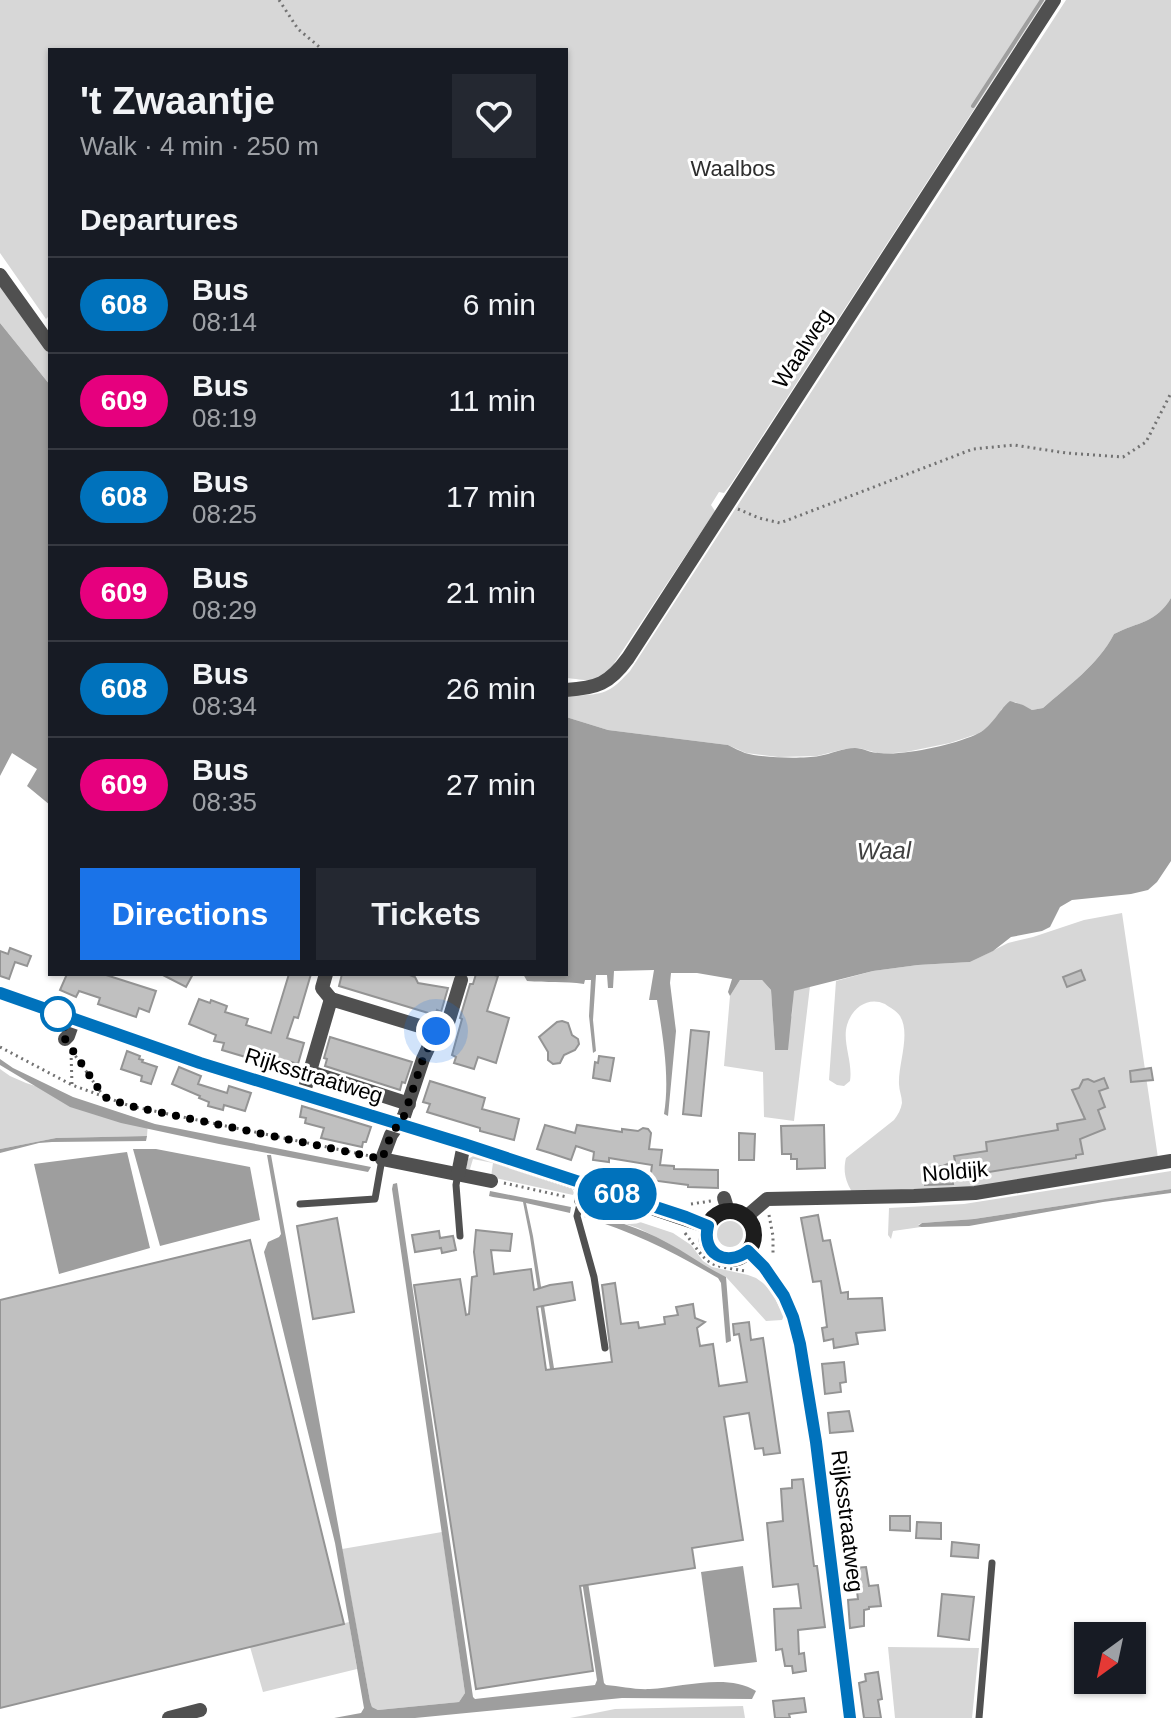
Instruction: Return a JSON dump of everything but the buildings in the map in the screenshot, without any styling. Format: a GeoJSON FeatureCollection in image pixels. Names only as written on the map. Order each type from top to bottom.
{"type":"FeatureCollection","features":[{"type":"Feature","properties":{"kind":"street","name":"Waalweg"},"geometry":{"type":"LineString","coordinates":[[568,690],[599,686],[619,671],[1054,0]]}},
{"type":"Feature","properties":{"kind":"street"},"geometry":{"type":"LineString","coordinates":[[0,275],[48,342]]}},
{"type":"Feature","properties":{"kind":"street"},"geometry":{"type":"LineString","coordinates":[[325,976],[322,988],[331,999],[436,1031]]}},
{"type":"Feature","properties":{"kind":"street"},"geometry":{"type":"LineString","coordinates":[[461,980],[447,1026],[436,1031],[423,1059],[409,1104],[391,1135],[382,1159],[491,1181]]}},
{"type":"Feature","properties":{"kind":"street","name":"Rijksstraatweg"},"geometry":{"type":"LineString","coordinates":[[0,993],[200,1063],[464,1144],[583,1192],[676,1209],[708,1226]]}},
{"type":"Feature","properties":{"kind":"street"},"geometry":{"type":"LineString","coordinates":[[303,1095],[331,999]]}},
{"type":"Feature","properties":{"kind":"street"},"geometry":{"type":"LineString","coordinates":[[65,1039],[74,1019]]}},
{"type":"Feature","properties":{"kind":"street"},"geometry":{"type":"LineString","coordinates":[[310,1072],[409,1104]]}},
{"type":"Feature","properties":{"kind":"street"},"geometry":{"type":"LineString","coordinates":[[458,1174],[464,1144]]}},
{"type":"Feature","properties":{"kind":"street","name":"Noldijk"},"geometry":{"type":"LineString","coordinates":[[761,1204],[767,1199],[975,1193],[1171,1161]]}},
{"type":"Feature","properties":{"kind":"street"},"geometry":{"type":"LineString","coordinates":[[746,1217],[761,1204]]}},
{"type":"Feature","properties":{"kind":"street"},"geometry":{"type":"LineString","coordinates":[[726,1205],[746,1217],[754,1233],[748,1251],[736,1258],[726,1259],[717,1255],[708,1244],[706,1235],[716,1215],[726,1205]]}},
{"type":"Feature","properties":{"kind":"street","name":"Rijksstraatweg"},"geometry":{"type":"LineString","coordinates":[[748,1251],[764,1267],[784,1296],[800,1344],[816,1442],[850,1718]]}},
{"type":"Feature","properties":{"kind":"street"},"geometry":{"type":"LineString","coordinates":[[169,1718],[200,1710]]}},
{"type":"Feature","properties":{"kind":"lane"},"geometry":{"type":"LineString","coordinates":[[300,1204],[375,1199],[382,1159]]}},
{"type":"Feature","properties":{"kind":"lane"},"geometry":{"type":"LineString","coordinates":[[458,1174],[460,1236]]}},
{"type":"Feature","properties":{"kind":"lane"},"geometry":{"type":"LineString","coordinates":[[583,1192],[577,1216],[594,1277],[605,1348]]}},
{"type":"Feature","properties":{"kind":"lane"},"geometry":{"type":"LineString","coordinates":[[979,1718],[992,1563]]}},
{"type":"Feature","properties":{"kind":"path"},"geometry":{"type":"LineString","coordinates":[[279,0],[298,29],[321,48]]}},
{"type":"Feature","properties":{"kind":"path"},"geometry":{"type":"LineString","coordinates":[[727,504],[780,523],[973,449],[1014,445],[1123,457],[1146,442],[1171,393]]}},
{"type":"Feature","properties":{"kind":"path"},"geometry":{"type":"LineString","coordinates":[[0,1047],[72,1085],[130,1106],[382,1159]]}},
{"type":"Feature","properties":{"kind":"path"},"geometry":{"type":"LineString","coordinates":[[72,1085],[71,1051],[104,1097]]}},
{"type":"Feature","properties":{"kind":"path"},"geometry":{"type":"LineString","coordinates":[[761,1204],[769,1217],[773,1253]]}},
{"type":"Feature","properties":{"kind":"path"},"geometry":{"type":"LineString","coordinates":[[685,1233],[702,1257],[712,1265],[751,1272]]}},
{"type":"Feature","properties":{"kind":"green space","name":"Waalbos"},"geometry":{"type":"Polygon","coordinates":[[[0,0],[1045,0],[731,484],[724,493],[719,492],[711,505],[715,511],[613,665],[597,679],[568,678],[568,48],[48,48],[46,319],[0,253],[0,0]]]}},
{"type":"Feature","properties":{"kind":"green space"},"geometry":{"type":"Polygon","coordinates":[[[1066,0],[1171,0],[1171,598],[1165,606],[1146,621],[1114,634],[1091,665],[1043,708],[1032,710],[1015,702],[1002,709],[989,727],[977,734],[906,752],[881,754],[859,748],[817,756],[778,757],[746,753],[728,745],[608,730],[568,718],[568,694],[580,696],[605,691],[630,671],[1066,0]]]}},
{"type":"Feature","properties":{"kind":"green space"},"geometry":{"type":"Polygon","coordinates":[[[0,281],[48,346],[48,383],[0,323],[0,281]]]}},
{"type":"Feature","properties":{"kind":"green space"},"geometry":{"type":"Polygon","coordinates":[[[1122,913],[1158,1158],[980,1188],[852,1192],[845,1175],[846,1158],[894,1120],[901,1107],[899,1076],[904,1031],[900,1016],[885,1004],[873,1002],[862,1005],[847,1025],[850,1081],[844,1086],[829,1080],[836,981],[873,971],[970,962],[1008,943],[1084,920],[1122,913]]]}},
{"type":"Feature","properties":{"kind":"green space"},"geometry":{"type":"Polygon","coordinates":[[[740,980],[762,980],[771,990],[775,1050],[792,1015],[793,991],[810,986],[794,1121],[764,1117],[763,1072],[724,1066],[730,996],[740,980]]]}},
{"type":"Feature","properties":{"kind":"green space"},"geometry":{"type":"Polygon","coordinates":[[[0,1069],[26,1083],[148,1122],[147,1136],[56,1138],[0,1149],[0,1069]]]}},
{"type":"Feature","properties":{"kind":"green space"},"geometry":{"type":"Polygon","coordinates":[[[475,1155],[571,1186],[574,1193],[491,1177],[493,1163],[473,1159],[470,1169],[466,1169],[468,1159],[475,1155]]]}},
{"type":"Feature","properties":{"kind":"green space"},"geometry":{"type":"Polygon","coordinates":[[[1171,1171],[1171,1189],[974,1219],[922,1223],[918,1225],[921,1227],[893,1231],[891,1239],[888,1235],[889,1208],[964,1204],[1171,1171]]]}},
{"type":"Feature","properties":{"kind":"green space"},"geometry":{"type":"Polygon","coordinates":[[[586,1204],[673,1233],[691,1245],[712,1267],[756,1278],[771,1291],[784,1316],[782,1320],[766,1321],[726,1277],[638,1228],[585,1211],[586,1204]]]}},
{"type":"Feature","properties":{"kind":"green space"},"geometry":{"type":"Polygon","coordinates":[[[730,1221],[739,1225],[743,1234],[739,1243],[730,1247],[721,1243],[717,1234],[721,1225],[730,1221]]]}},
{"type":"Feature","properties":{"kind":"green space"},"geometry":{"type":"Polygon","coordinates":[[[442,1532],[465,1693],[459,1702],[378,1710],[372,1707],[370,1701],[342,1549],[442,1532]]]}},
{"type":"Feature","properties":{"kind":"green space"},"geometry":{"type":"Polygon","coordinates":[[[349,1622],[357,1669],[263,1692],[250,1647],[349,1622]]]}},
{"type":"Feature","properties":{"kind":"green space"},"geometry":{"type":"Polygon","coordinates":[[[888,1647],[979,1648],[972,1718],[895,1718],[888,1647]]]}},
{"type":"Feature","properties":{"kind":"green space"},"geometry":{"type":"Polygon","coordinates":[[[743,1706],[745,1718],[570,1718],[615,1709],[743,1706]]]}},
{"type":"Feature","properties":{"kind":"water"},"geometry":{"type":"Polygon","coordinates":[[[0,323],[48,383],[48,803],[27,786],[37,769],[12,753],[0,776],[0,323]]]}},
{"type":"Feature","properties":{"kind":"water","name":"Waal"},"geometry":{"type":"Polygon","coordinates":[[[1171,598],[1171,861],[1148,890],[1072,900],[1060,907],[1050,927],[1011,937],[993,951],[970,962],[873,971],[794,991],[788,1050],[775,1050],[771,990],[762,980],[740,980],[730,996],[728,992],[732,979],[697,973],[671,973],[676,1031],[668,1116],[664,1114],[666,1072],[657,1000],[649,1000],[654,970],[614,971],[613,988],[608,988],[607,975],[596,975],[593,1020],[596,1051],[593,1053],[589,1016],[591,980],[585,980],[584,984],[527,981],[524,976],[568,976],[568,718],[608,730],[728,745],[745,753],[771,757],[812,757],[855,748],[876,753],[928,749],[981,732],[1010,701],[1032,710],[1043,708],[1091,665],[1114,634],[1146,621],[1171,598]]]}},
{"type":"Feature","properties":{"kind":"water"},"geometry":{"type":"Polygon","coordinates":[[[0,1059],[73,1097],[155,1124],[371,1167],[368,1172],[121,1123],[70,1107],[0,1065],[0,1059]]]}},
{"type":"Feature","properties":{"kind":"water"},"geometry":{"type":"Polygon","coordinates":[[[147,1136],[146,1141],[39,1143],[0,1153],[0,1149],[56,1138],[147,1136]]]}},
{"type":"Feature","properties":{"kind":"water"},"geometry":{"type":"Polygon","coordinates":[[[133,1149],[156,1149],[250,1167],[260,1220],[160,1246],[133,1149]]]}},
{"type":"Feature","properties":{"kind":"water"},"geometry":{"type":"Polygon","coordinates":[[[127,1152],[150,1248],[59,1274],[34,1164],[127,1152]]]}},
{"type":"Feature","properties":{"kind":"water"},"geometry":{"type":"Polygon","coordinates":[[[267,1155],[271,1155],[372,1707],[378,1710],[459,1702],[465,1693],[392,1189],[393,1184],[397,1183],[473,1697],[595,1685],[597,1680],[523,1202],[489,1196],[490,1191],[571,1207],[570,1213],[526,1203],[604,1683],[645,1689],[704,1682],[732,1683],[756,1691],[752,1699],[622,1698],[415,1718],[334,1718],[361,1713],[364,1708],[335,1543],[264,1252],[268,1242],[281,1234],[267,1155]]]}},
{"type":"Feature","properties":{"kind":"water"},"geometry":{"type":"Polygon","coordinates":[[[1171,1189],[1171,1193],[969,1226],[918,1226],[922,1223],[974,1219],[1171,1189]]]}},
{"type":"Feature","properties":{"kind":"water"},"geometry":{"type":"Polygon","coordinates":[[[585,1211],[656,1237],[726,1277],[731,1341],[726,1343],[718,1278],[653,1243],[584,1217],[585,1211]]]}},
{"type":"Feature","properties":{"kind":"water"},"geometry":{"type":"Polygon","coordinates":[[[743,1566],[757,1662],[714,1667],[701,1572],[743,1566]]]}},
{"type":"Feature","properties":{"kind":"waterway"},"geometry":{"type":"LineString","coordinates":[[973,106],[1042,0]]}},
{"type":"Feature","properties":{"kind":"bus line","name":"608"},"geometry":{"type":"LineString","coordinates":[[0,993],[200,1063],[464,1144],[686,1217],[708,1226],[708,1244],[717,1255],[726,1259],[736,1258],[748,1251],[758,1259],[784,1296],[800,1344],[816,1442],[850,1718]]}},
{"type":"Feature","properties":{"kind":"route"},"geometry":{"type":"LineString","coordinates":[[58,1014],[71,1051],[104,1097],[130,1106],[382,1159],[391,1135],[404,1116],[436,1031]]}}]}
